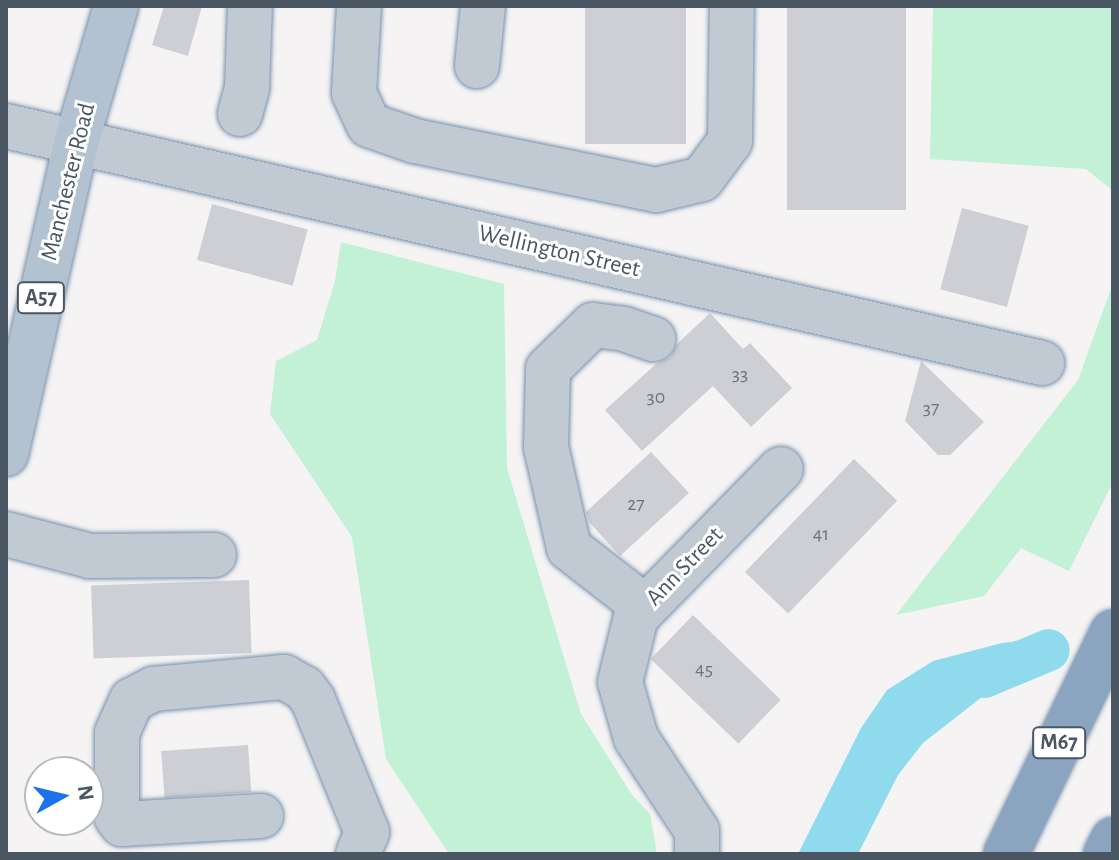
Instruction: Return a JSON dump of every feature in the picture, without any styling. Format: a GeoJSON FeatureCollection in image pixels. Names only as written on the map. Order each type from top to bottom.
{"type":"FeatureCollection","features":[{"type":"Feature","properties":{"kind":"highway","name":"M67"},"geometry":{"type":"LineString","coordinates":[[1006,854],[1113,632]]}},
{"type":"Feature","properties":{"kind":"highway"},"geometry":{"type":"LineString","coordinates":[[1106,854],[1113,840]]}},
{"type":"Feature","properties":{"kind":"main road","name":"Manchester Road"},"geometry":{"type":"LineString","coordinates":[[6,454],[76,143],[116,6]]}},
{"type":"Feature","properties":{"kind":"street"},"geometry":{"type":"LineString","coordinates":[[240,114],[247,87],[250,6]]}},
{"type":"Feature","properties":{"kind":"street"},"geometry":{"type":"LineString","coordinates":[[359,6],[354,93],[369,125],[415,141],[656,190],[702,179],[730,141],[732,6]]}},
{"type":"Feature","properties":{"kind":"street"},"geometry":{"type":"LineString","coordinates":[[477,66],[483,6]]}},
{"type":"Feature","properties":{"kind":"street","name":"Wellington Street"},"geometry":{"type":"LineString","coordinates":[[6,126],[1042,363]]}},
{"type":"Feature","properties":{"kind":"street"},"geometry":{"type":"LineString","coordinates":[[645,607],[569,548],[546,447],[548,369],[593,325],[624,329],[653,339]]}},
{"type":"Feature","properties":{"kind":"street","name":"Ann Street"},"geometry":{"type":"LineString","coordinates":[[697,854],[697,831],[636,738],[620,682],[636,617],[781,469]]}},
{"type":"Feature","properties":{"kind":"street"},"geometry":{"type":"LineString","coordinates":[[6,534],[90,556],[214,555]]}},
{"type":"Feature","properties":{"kind":"street"},"geometry":{"type":"LineString","coordinates":[[261,816],[122,824],[117,817],[117,733],[132,700],[154,689],[284,677],[304,688],[313,700],[367,832],[358,854]]}},
{"type":"Feature","properties":{"kind":"green space"},"geometry":{"type":"Polygon","coordinates":[[[933,6],[1113,6],[1113,191],[1086,169],[930,159],[933,6]]]}},
{"type":"Feature","properties":{"kind":"green space"},"geometry":{"type":"Polygon","coordinates":[[[341,242],[504,284],[507,468],[581,714],[632,795],[650,814],[657,854],[449,854],[386,759],[352,537],[270,414],[276,361],[317,340],[335,281],[341,242]]]}},
{"type":"Feature","properties":{"kind":"green space"},"geometry":{"type":"Polygon","coordinates":[[[1113,283],[1113,482],[1069,571],[1021,548],[984,596],[896,615],[1078,380],[1113,283]]]}},
{"type":"Feature","properties":{"kind":"water"},"geometry":{"type":"Polygon","coordinates":[[[1045,638],[1028,672],[987,693],[923,743],[898,775],[858,854],[798,854],[861,728],[887,690],[933,661],[1002,643],[1045,638]]]}},
{"type":"Feature","properties":{"kind":"building"},"geometry":{"type":"Polygon","coordinates":[[[164,6],[202,6],[188,56],[152,45],[164,6]]]}},
{"type":"Feature","properties":{"kind":"building"},"geometry":{"type":"Polygon","coordinates":[[[585,6],[686,6],[686,144],[585,144],[585,6]]]}},
{"type":"Feature","properties":{"kind":"building"},"geometry":{"type":"Polygon","coordinates":[[[787,6],[906,6],[906,210],[787,210],[787,6]]]}},
{"type":"Feature","properties":{"kind":"building"},"geometry":{"type":"Polygon","coordinates":[[[212,204],[308,230],[293,286],[197,260],[212,204]]]}},
{"type":"Feature","properties":{"kind":"building"},"geometry":{"type":"Polygon","coordinates":[[[962,208],[1029,226],[1007,307],[940,289],[962,208]]]}},
{"type":"Feature","properties":{"kind":"building"},"geometry":{"type":"Polygon","coordinates":[[[710,313],[743,349],[750,343],[792,388],[751,427],[713,386],[642,451],[605,410],[656,364],[670,357],[677,344],[710,313]]]}},
{"type":"Feature","properties":{"kind":"building"},"geometry":{"type":"Polygon","coordinates":[[[921,361],[984,422],[950,455],[938,455],[905,421],[921,361]]]}},
{"type":"Feature","properties":{"kind":"building"},"geometry":{"type":"Polygon","coordinates":[[[651,452],[689,493],[620,556],[589,522],[586,512],[651,452]]]}},
{"type":"Feature","properties":{"kind":"building"},"geometry":{"type":"Polygon","coordinates":[[[854,459],[897,501],[788,614],[745,572],[854,459]]]}},
{"type":"Feature","properties":{"kind":"building"},"geometry":{"type":"Polygon","coordinates":[[[249,580],[252,653],[94,658],[91,586],[249,580]]]}},
{"type":"Feature","properties":{"kind":"building"},"geometry":{"type":"Polygon","coordinates":[[[693,615],[781,700],[738,744],[651,659],[693,615]]]}},
{"type":"Feature","properties":{"kind":"building"},"geometry":{"type":"Polygon","coordinates":[[[248,745],[251,792],[164,798],[161,751],[248,745]]]}},
{"type":"Feature","properties":{"kind":"waterway"},"geometry":{"type":"LineString","coordinates":[[984,677],[1049,650]]}}]}
